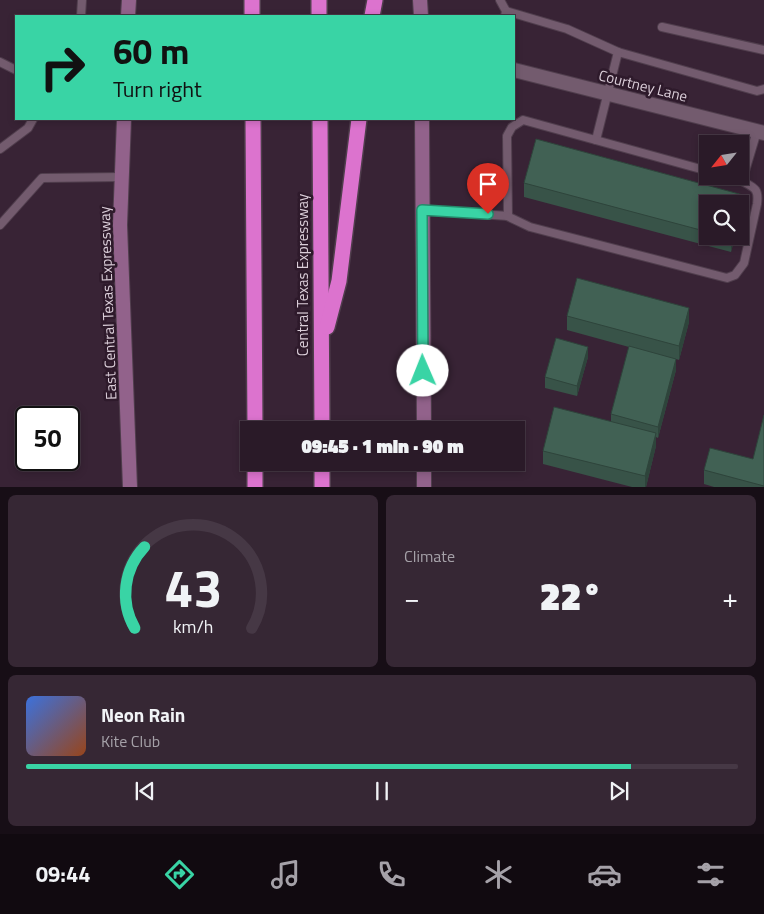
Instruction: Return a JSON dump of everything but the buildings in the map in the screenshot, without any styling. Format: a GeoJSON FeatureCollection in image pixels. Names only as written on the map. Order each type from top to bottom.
{"type":"FeatureCollection","features":[{"type":"Feature","properties":{"kind":"highway"},"geometry":{"type":"LineString","coordinates":[[252,0],[252,15]]}},
{"type":"Feature","properties":{"kind":"highway"},"geometry":{"type":"LineString","coordinates":[[319,0],[319,15]]}},
{"type":"Feature","properties":{"kind":"highway"},"geometry":{"type":"LineString","coordinates":[[372,15],[375,0]]}},
{"type":"Feature","properties":{"kind":"highway"},"geometry":{"type":"LineString","coordinates":[[253,120],[255,421]]}},
{"type":"Feature","properties":{"kind":"highway","name":"Central Texas Expressway"},"geometry":{"type":"LineString","coordinates":[[320,120],[322,421]]}},
{"type":"Feature","properties":{"kind":"highway"},"geometry":{"type":"LineString","coordinates":[[322,348],[339,281],[359,120]]}},
{"type":"Feature","properties":{"kind":"highway"},"geometry":{"type":"LineString","coordinates":[[255,471],[255,486]]}},
{"type":"Feature","properties":{"kind":"highway"},"geometry":{"type":"LineString","coordinates":[[322,471],[322,486]]}},
{"type":"Feature","properties":{"kind":"main road"},"geometry":{"type":"LineString","coordinates":[[128,15],[129,0]]}},
{"type":"Feature","properties":{"kind":"main road"},"geometry":{"type":"LineString","coordinates":[[420,0],[421,15]]}},
{"type":"Feature","properties":{"kind":"main road","name":"East Central Texas Expressway"},"geometry":{"type":"LineString","coordinates":[[124,120],[120,226],[130,486]]}},
{"type":"Feature","properties":{"kind":"main road"},"geometry":{"type":"LineString","coordinates":[[422,120],[424,421]]}},
{"type":"Feature","properties":{"kind":"main road"},"geometry":{"type":"LineString","coordinates":[[424,471],[424,486]]}},
{"type":"Feature","properties":{"kind":"street","name":"Courtney Lane"},"geometry":{"type":"LineString","coordinates":[[515,70],[761,132]]}},
{"type":"Feature","properties":{"kind":"lane"},"geometry":{"type":"LineString","coordinates":[[81,15],[82,0]]}},
{"type":"Feature","properties":{"kind":"lane"},"geometry":{"type":"LineString","coordinates":[[500,0],[505,14]]}},
{"type":"Feature","properties":{"kind":"lane"},"geometry":{"type":"LineString","coordinates":[[515,16],[567,29],[618,52],[757,91],[764,89]]}},
{"type":"Feature","properties":{"kind":"lane"},"geometry":{"type":"LineString","coordinates":[[662,27],[764,50]]}},
{"type":"Feature","properties":{"kind":"lane"},"geometry":{"type":"LineString","coordinates":[[596,140],[618,52]]}},
{"type":"Feature","properties":{"kind":"lane"},"geometry":{"type":"LineString","coordinates":[[0,62],[15,70]]}},
{"type":"Feature","properties":{"kind":"lane"},"geometry":{"type":"LineString","coordinates":[[0,149],[28,128],[32,120]]}},
{"type":"Feature","properties":{"kind":"lane"},"geometry":{"type":"LineString","coordinates":[[507,216],[507,136],[512,127],[523,120],[699,169]]}},
{"type":"Feature","properties":{"kind":"lane"},"geometry":{"type":"LineString","coordinates":[[749,163],[761,132]]}},
{"type":"Feature","properties":{"kind":"lane"},"geometry":{"type":"LineString","coordinates":[[0,225],[42,178],[122,177]]}},
{"type":"Feature","properties":{"kind":"lane"},"geometry":{"type":"LineString","coordinates":[[422,210],[507,216],[530,227],[727,278],[735,275],[744,263],[758,204],[758,194],[749,185]]}},
{"type":"Feature","properties":{"kind":"route"},"geometry":{"type":"LineString","coordinates":[[423,371],[422,210],[488,214]]}}]}
